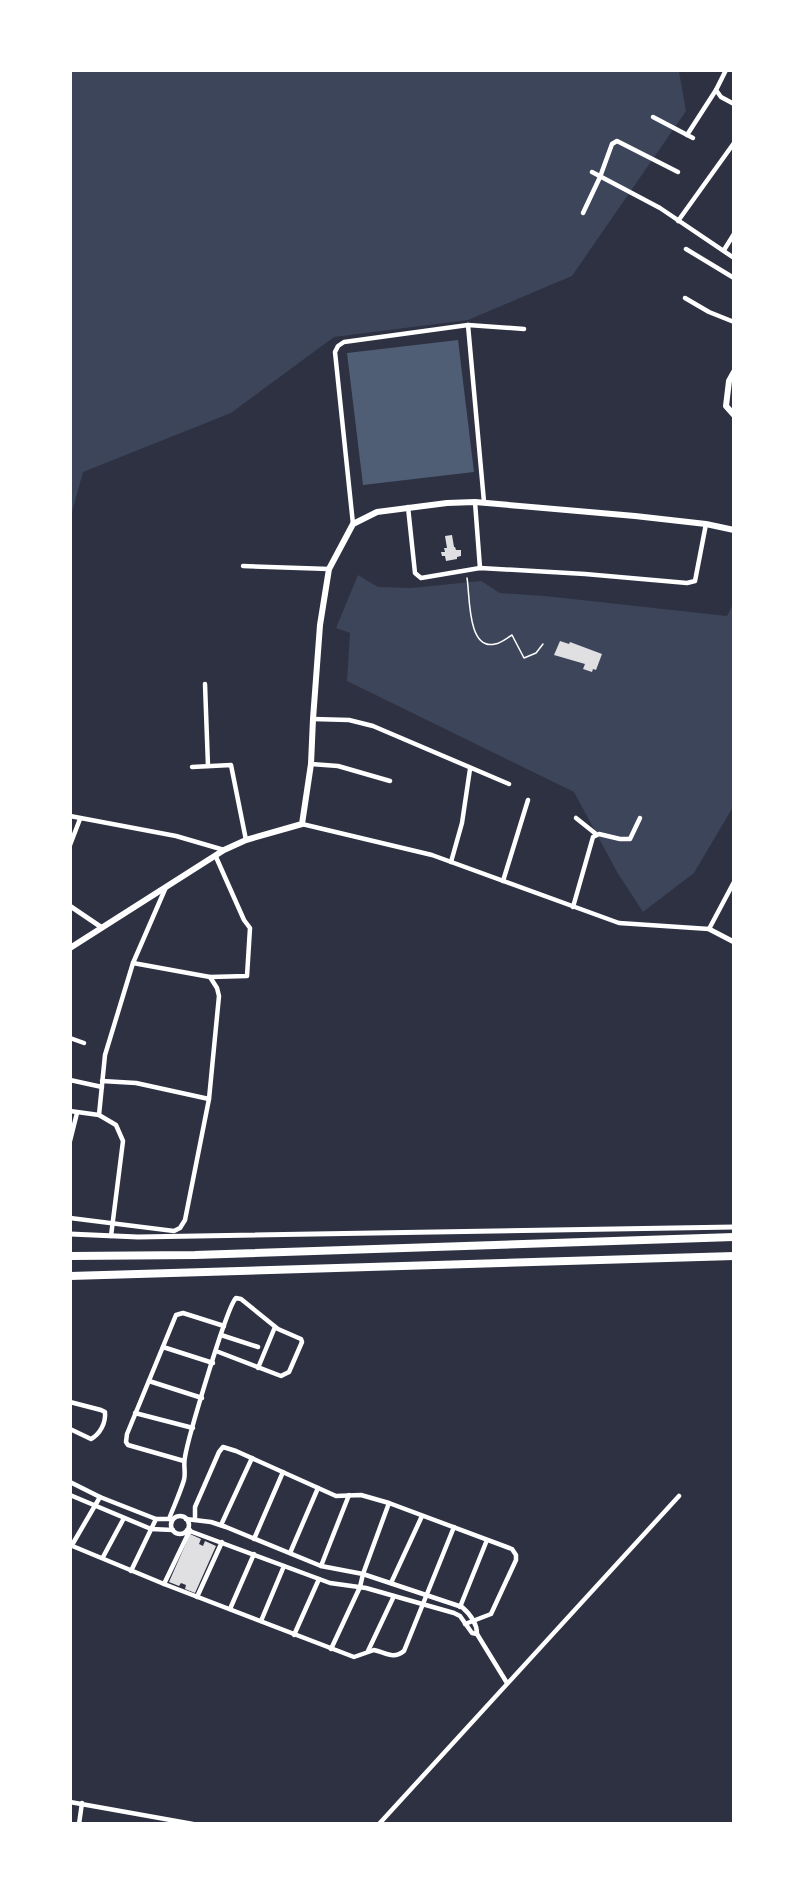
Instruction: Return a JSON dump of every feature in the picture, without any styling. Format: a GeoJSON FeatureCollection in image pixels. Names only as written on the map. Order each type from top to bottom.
{"type":"FeatureCollection","features":[{"type":"Feature","properties":{"kind":"highway"},"geometry":{"type":"LineString","coordinates":[[70,1256],[195,1255],[734,1237]]}},
{"type":"Feature","properties":{"kind":"highway"},"geometry":{"type":"LineString","coordinates":[[70,1276],[734,1256]]}},
{"type":"Feature","properties":{"kind":"main road"},"geometry":{"type":"LineString","coordinates":[[734,372],[729,381],[726,406],[734,415]]}},
{"type":"Feature","properties":{"kind":"main road"},"geometry":{"type":"LineString","coordinates":[[70,948],[224,850],[246,840],[302,824],[311,764],[320,625],[329,569],[353,524],[377,512],[447,503],[484,502],[635,516],[706,524],[734,530]]}},
{"type":"Feature","properties":{"kind":"street"},"geometry":{"type":"LineString","coordinates":[[687,135],[726,70]]}},
{"type":"Feature","properties":{"kind":"street"},"geometry":{"type":"LineString","coordinates":[[716,90],[721,97],[734,104]]}},
{"type":"Feature","properties":{"kind":"street"},"geometry":{"type":"LineString","coordinates":[[653,117],[693,138]]}},
{"type":"Feature","properties":{"kind":"street"},"geometry":{"type":"LineString","coordinates":[[583,213],[612,144],[617,141],[678,172]]}},
{"type":"Feature","properties":{"kind":"street"},"geometry":{"type":"LineString","coordinates":[[678,221],[734,143]]}},
{"type":"Feature","properties":{"kind":"street"},"geometry":{"type":"LineString","coordinates":[[592,172],[660,208],[734,258]]}},
{"type":"Feature","properties":{"kind":"street"},"geometry":{"type":"LineString","coordinates":[[724,250],[734,234]]}},
{"type":"Feature","properties":{"kind":"street"},"geometry":{"type":"LineString","coordinates":[[686,249],[734,278]]}},
{"type":"Feature","properties":{"kind":"street"},"geometry":{"type":"LineString","coordinates":[[685,298],[709,312],[734,322]]}},
{"type":"Feature","properties":{"kind":"street"},"geometry":{"type":"LineString","coordinates":[[468,325],[484,502]]}},
{"type":"Feature","properties":{"kind":"street"},"geometry":{"type":"LineString","coordinates":[[353,524],[335,352],[338,346],[344,342],[468,325],[524,329]]}},
{"type":"Feature","properties":{"kind":"street"},"geometry":{"type":"LineString","coordinates":[[475,502],[480,568]]}},
{"type":"Feature","properties":{"kind":"street"},"geometry":{"type":"LineString","coordinates":[[408,507],[417,576],[421,578],[480,568],[687,583],[695,581],[706,524]]}},
{"type":"Feature","properties":{"kind":"street"},"geometry":{"type":"LineString","coordinates":[[243,566],[329,569]]}},
{"type":"Feature","properties":{"kind":"street"},"geometry":{"type":"LineString","coordinates":[[205,684],[208,766]]}},
{"type":"Feature","properties":{"kind":"street"},"geometry":{"type":"LineString","coordinates":[[313,719],[349,720],[373,726],[509,784]]}},
{"type":"Feature","properties":{"kind":"street"},"geometry":{"type":"LineString","coordinates":[[311,764],[338,766],[390,781]]}},
{"type":"Feature","properties":{"kind":"street"},"geometry":{"type":"LineString","coordinates":[[192,768],[231,765],[246,840]]}},
{"type":"Feature","properties":{"kind":"street"},"geometry":{"type":"LineString","coordinates":[[451,862],[462,823],[470,769]]}},
{"type":"Feature","properties":{"kind":"street"},"geometry":{"type":"LineString","coordinates":[[503,881],[528,800]]}},
{"type":"Feature","properties":{"kind":"street"},"geometry":{"type":"LineString","coordinates":[[70,816],[176,836],[224,850]]}},
{"type":"Feature","properties":{"kind":"street"},"geometry":{"type":"LineString","coordinates":[[576,818],[596,834],[620,840],[630,839],[640,818]]}},
{"type":"Feature","properties":{"kind":"street"},"geometry":{"type":"LineString","coordinates":[[70,846],[80,819]]}},
{"type":"Feature","properties":{"kind":"street"},"geometry":{"type":"LineString","coordinates":[[302,824],[432,855],[619,923],[710,929],[734,942]]}},
{"type":"Feature","properties":{"kind":"street"},"geometry":{"type":"LineString","coordinates":[[573,907],[596,834]]}},
{"type":"Feature","properties":{"kind":"street"},"geometry":{"type":"LineString","coordinates":[[133,963],[210,976],[244,978],[249,973],[250,928],[244,920],[216,857]]}},
{"type":"Feature","properties":{"kind":"street"},"geometry":{"type":"LineString","coordinates":[[710,929],[734,882]]}},
{"type":"Feature","properties":{"kind":"street"},"geometry":{"type":"LineString","coordinates":[[99,1114],[105,1055],[133,963],[167,885]]}},
{"type":"Feature","properties":{"kind":"street"},"geometry":{"type":"LineString","coordinates":[[70,906],[101,927]]}},
{"type":"Feature","properties":{"kind":"street"},"geometry":{"type":"LineString","coordinates":[[70,1218],[174,1231],[180,1228],[185,1220],[209,1099],[219,996],[210,976]]}},
{"type":"Feature","properties":{"kind":"street"},"geometry":{"type":"LineString","coordinates":[[70,1038],[84,1043]]}},
{"type":"Feature","properties":{"kind":"street"},"geometry":{"type":"LineString","coordinates":[[70,1080],[102,1087]]}},
{"type":"Feature","properties":{"kind":"street"},"geometry":{"type":"LineString","coordinates":[[102,1081],[136,1083],[209,1099]]}},
{"type":"Feature","properties":{"kind":"street"},"geometry":{"type":"LineString","coordinates":[[70,1111],[99,1114],[116,1125],[123,1141],[111,1236]]}},
{"type":"Feature","properties":{"kind":"street"},"geometry":{"type":"LineString","coordinates":[[70,1141],[77,1113]]}},
{"type":"Feature","properties":{"kind":"street"},"geometry":{"type":"LineString","coordinates":[[70,1234],[138,1237],[734,1227]]}},
{"type":"Feature","properties":{"kind":"street"},"geometry":{"type":"LineString","coordinates":[[173,1530],[171,1519],[184,1479],[184,1461],[193,1428],[213,1363],[216,1351],[221,1335],[236,1298],[241,1299],[275,1327],[301,1339],[301,1346],[287,1375],[281,1376],[216,1351]]}},
{"type":"Feature","properties":{"kind":"street"},"geometry":{"type":"LineString","coordinates":[[184,1461],[128,1445],[127,1434],[176,1315],[179,1313],[224,1326]]}},
{"type":"Feature","properties":{"kind":"street"},"geometry":{"type":"LineString","coordinates":[[258,1368],[275,1327]]}},
{"type":"Feature","properties":{"kind":"street"},"geometry":{"type":"LineString","coordinates":[[221,1335],[258,1347]]}},
{"type":"Feature","properties":{"kind":"street"},"geometry":{"type":"LineString","coordinates":[[163,1347],[213,1363]]}},
{"type":"Feature","properties":{"kind":"street"},"geometry":{"type":"LineString","coordinates":[[149,1381],[202,1398]]}},
{"type":"Feature","properties":{"kind":"street"},"geometry":{"type":"LineString","coordinates":[[70,1402],[101,1410],[105,1412],[105,1417],[98,1434],[91,1439],[70,1430]]}},
{"type":"Feature","properties":{"kind":"street"},"geometry":{"type":"LineString","coordinates":[[135,1413],[193,1428]]}},
{"type":"Feature","properties":{"kind":"street"},"geometry":{"type":"LineString","coordinates":[[195,1520],[195,1507],[220,1449],[228,1448],[336,1496],[361,1495],[389,1503],[512,1549],[516,1560],[495,1608],[487,1617],[465,1624]]}},
{"type":"Feature","properties":{"kind":"street"},"geometry":{"type":"LineString","coordinates":[[220,1525],[252,1458]]}},
{"type":"Feature","properties":{"kind":"street"},"geometry":{"type":"LineString","coordinates":[[254,1539],[282,1472]]}},
{"type":"Feature","properties":{"kind":"street"},"geometry":{"type":"LineString","coordinates":[[70,1482],[100,1497],[156,1519],[171,1519],[178,1516],[220,1525],[321,1566],[363,1574],[460,1606],[473,1620],[477,1634],[507,1683]]}},
{"type":"Feature","properties":{"kind":"street"},"geometry":{"type":"LineString","coordinates":[[290,1553],[318,1488]]}},
{"type":"Feature","properties":{"kind":"street"},"geometry":{"type":"LineString","coordinates":[[70,1495],[151,1529],[173,1530],[180,1533],[189,1530],[319,1579],[360,1587],[457,1614],[471,1633],[477,1634]]}},
{"type":"Feature","properties":{"kind":"street"},"geometry":{"type":"LineString","coordinates":[[321,1566],[349,1495]]}},
{"type":"Feature","properties":{"kind":"street"},"geometry":{"type":"LineString","coordinates":[[379,1824],[679,1496]]}},
{"type":"Feature","properties":{"kind":"street"},"geometry":{"type":"LineString","coordinates":[[100,1497],[71,1545],[104,1557],[131,1571],[354,1658],[368,1651],[377,1650],[390,1656],[402,1653],[454,1527]]}},
{"type":"Feature","properties":{"kind":"street"},"geometry":{"type":"LineString","coordinates":[[331,1649],[360,1587],[389,1503]]}},
{"type":"Feature","properties":{"kind":"street"},"geometry":{"type":"LineString","coordinates":[[391,1583],[422,1516]]}},
{"type":"Feature","properties":{"kind":"street"},"geometry":{"type":"LineString","coordinates":[[104,1557],[124,1518]]}},
{"type":"Feature","properties":{"kind":"street"},"geometry":{"type":"LineString","coordinates":[[131,1571],[156,1519]]}},
{"type":"Feature","properties":{"kind":"street"},"geometry":{"type":"LineString","coordinates":[[164,1584],[189,1530],[186,1519]]}},
{"type":"Feature","properties":{"kind":"street"},"geometry":{"type":"LineString","coordinates":[[460,1606],[487,1540]]}},
{"type":"Feature","properties":{"kind":"street"},"geometry":{"type":"LineString","coordinates":[[197,1596],[222,1542]]}},
{"type":"Feature","properties":{"kind":"street"},"geometry":{"type":"LineString","coordinates":[[230,1609],[254,1554]]}},
{"type":"Feature","properties":{"kind":"street"},"geometry":{"type":"LineString","coordinates":[[294,1570],[300,1557]]}},
{"type":"Feature","properties":{"kind":"street"},"geometry":{"type":"LineString","coordinates":[[261,1621],[284,1566]]}},
{"type":"Feature","properties":{"kind":"street"},"geometry":{"type":"LineString","coordinates":[[294,1635],[319,1579]]}},
{"type":"Feature","properties":{"kind":"street"},"geometry":{"type":"LineString","coordinates":[[368,1651],[394,1596]]}},
{"type":"Feature","properties":{"kind":"street"},"geometry":{"type":"LineString","coordinates":[[70,1802],[193,1824]]}},
{"type":"Feature","properties":{"kind":"street"},"geometry":{"type":"LineString","coordinates":[[79,1824],[82,1803]]}},
{"type":"Feature","properties":{"kind":"path"},"geometry":{"type":"LineString","coordinates":[[467,571],[472,626],[477,637],[494,645],[512,635],[524,658],[536,653],[543,644]]}},
{"type":"Feature","properties":{"kind":"shaded area"},"geometry":{"type":"Polygon","coordinates":[[[71,71],[679,71],[686,111],[572,276],[468,320],[334,337],[231,413],[83,472],[71,516],[71,71]]]}},
{"type":"Feature","properties":{"kind":"shaded area"},"geometry":{"type":"Polygon","coordinates":[[[458,340],[474,472],[363,485],[347,353],[458,340]]]}},
{"type":"Feature","properties":{"kind":"shaded area"},"geometry":{"type":"Polygon","coordinates":[[[358,575],[378,587],[411,588],[481,581],[500,593],[727,616],[733,604],[733,807],[694,873],[643,912],[617,872],[574,792],[347,681],[350,633],[336,628],[358,575]]]}},
{"type":"Feature","properties":{"kind":"building"},"geometry":{"type":"Polygon","coordinates":[[[452,535],[454,547],[456,550],[461,550],[461,556],[446,561],[441,552],[445,552],[444,548],[447,548],[445,536],[452,535]]]}},
{"type":"Feature","properties":{"kind":"building"},"geometry":{"type":"Polygon","coordinates":[[[560,641],[569,644],[570,642],[602,654],[596,670],[593,669],[592,672],[583,669],[585,664],[554,655],[560,641]]]}},
{"type":"Feature","properties":{"kind":"building"},"geometry":{"type":"Polygon","coordinates":[[[190,1534],[201,1539],[199,1544],[203,1546],[205,1541],[216,1546],[195,1593],[185,1589],[186,1585],[181,1583],[179,1586],[169,1582],[190,1534]]]}}]}
